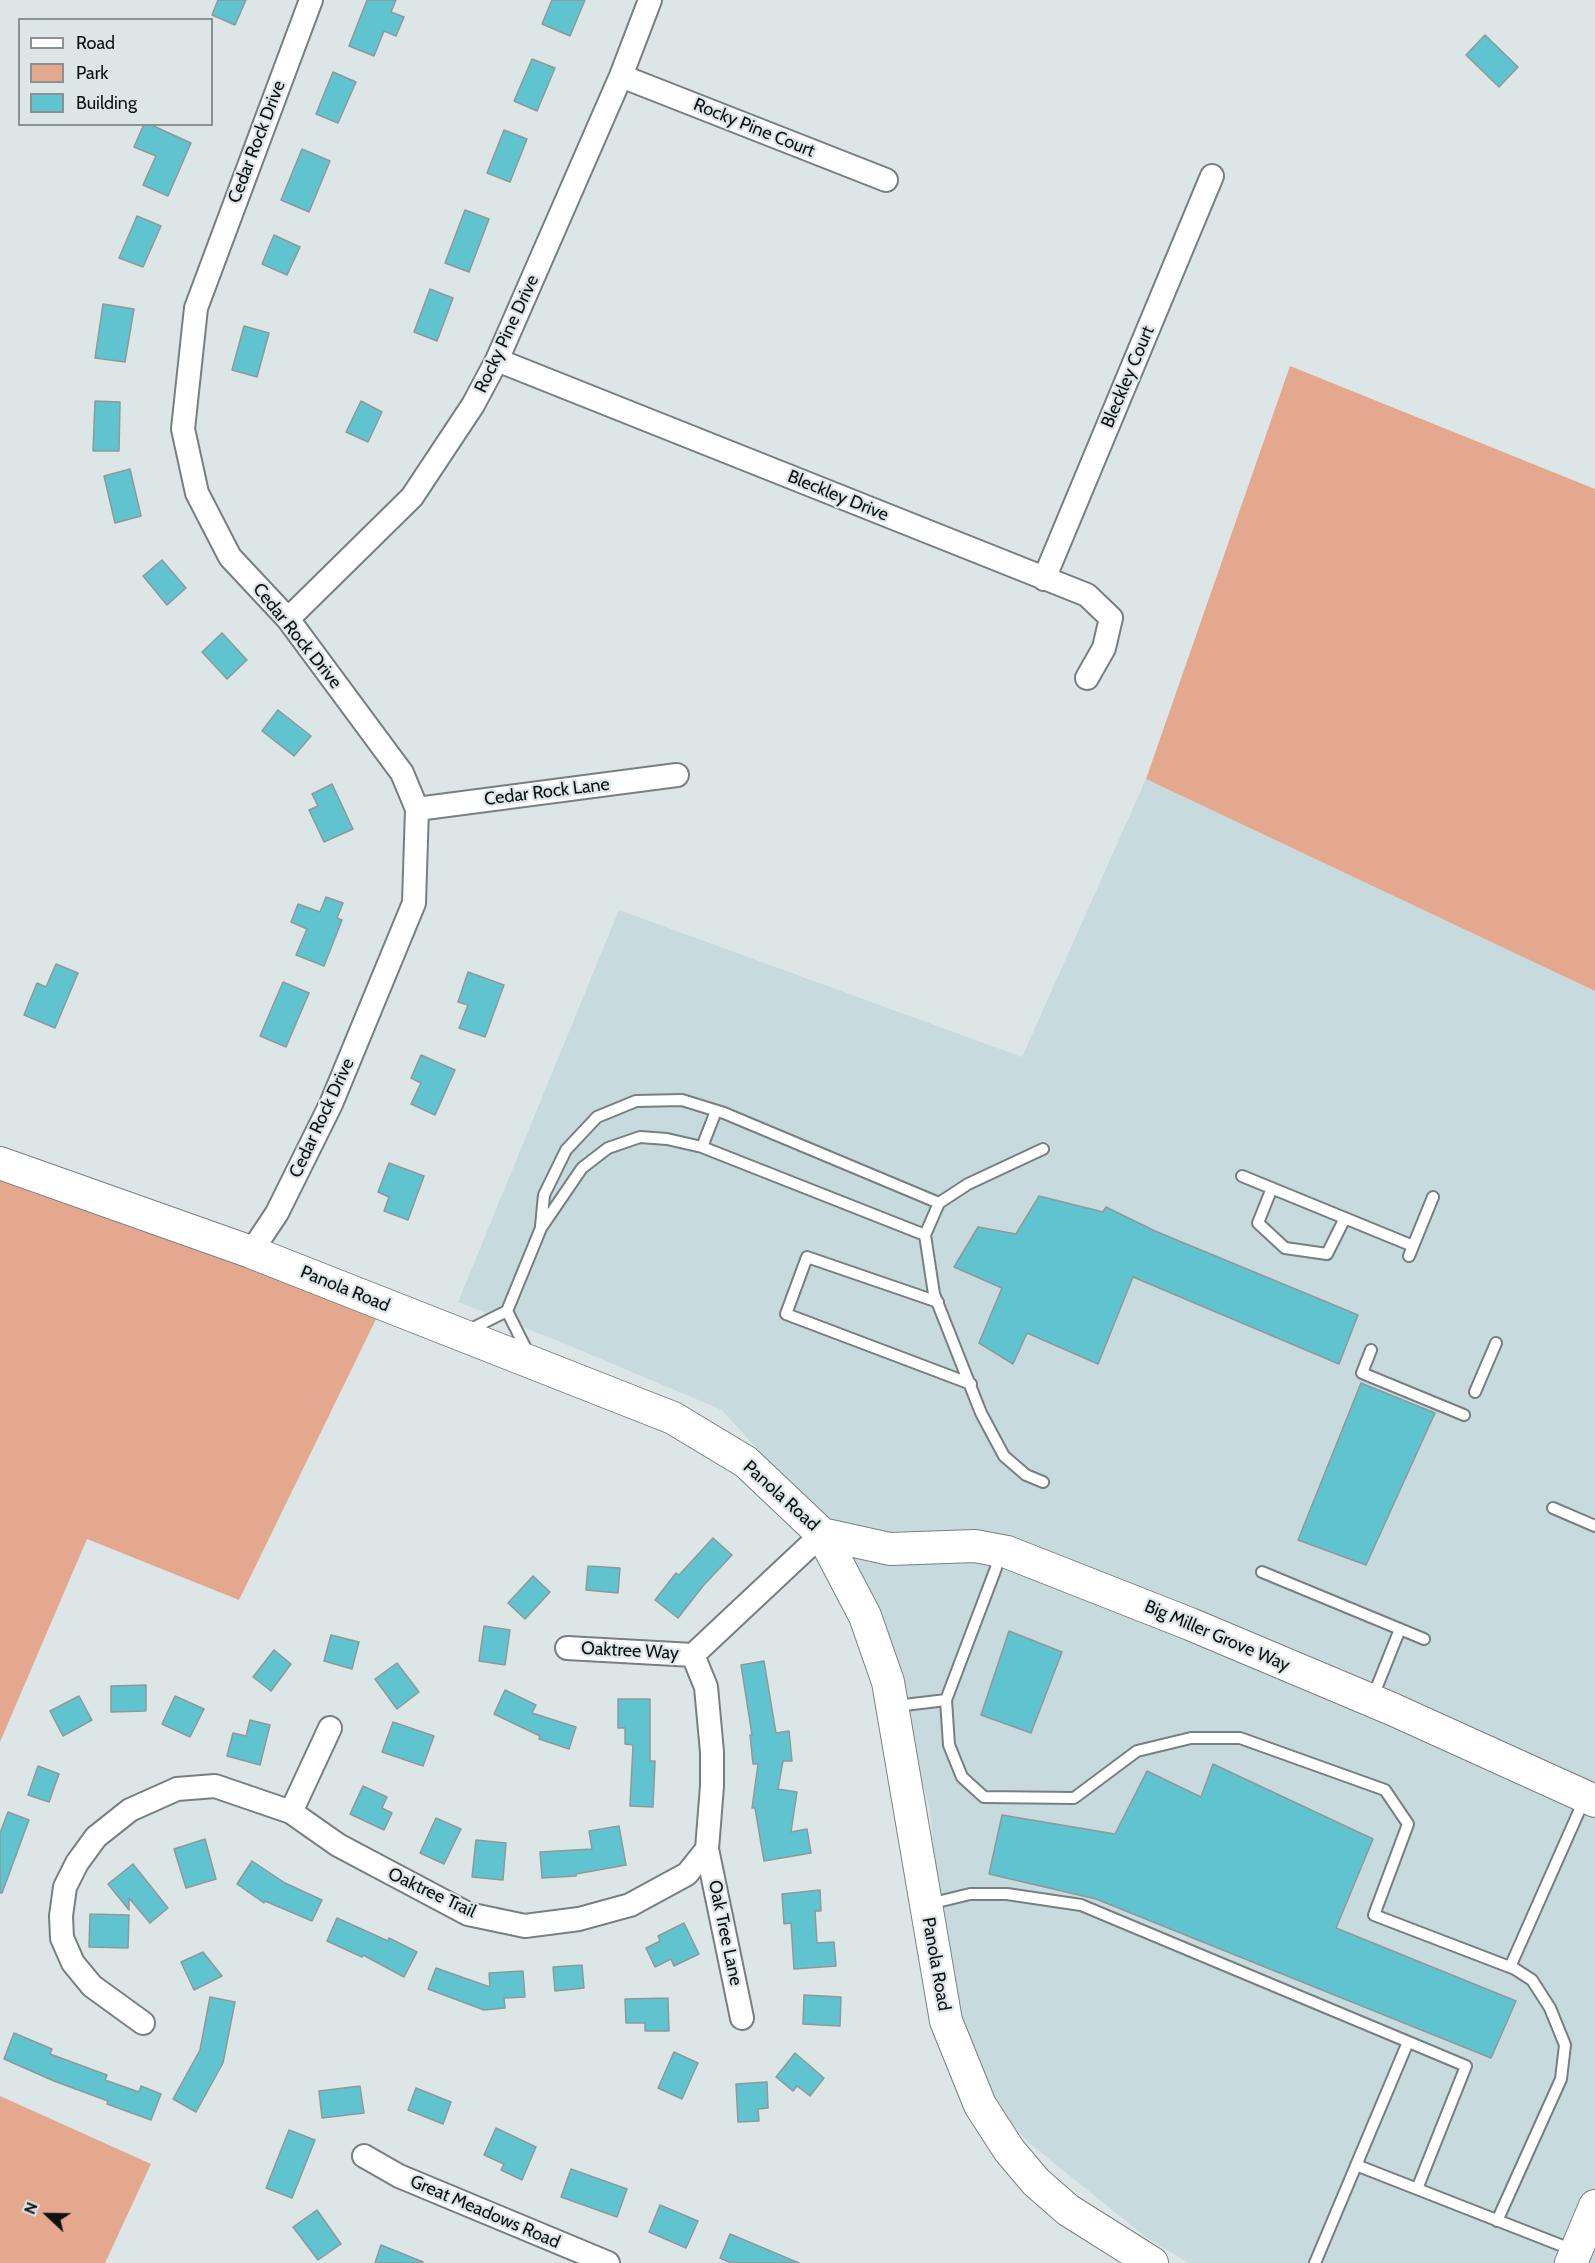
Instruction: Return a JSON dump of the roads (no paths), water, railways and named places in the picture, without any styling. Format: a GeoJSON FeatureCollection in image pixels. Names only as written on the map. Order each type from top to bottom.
{"type":"FeatureCollection","features":[{"type":"Feature","properties":{"kind":"main road","name":"Panola Road"},"geometry":{"type":"LineString","coordinates":[[0,1162],[251,1252],[673,1418],[746,1462],[822,1534],[864,1616],[888,1682],[946,2021],[980,2105],[1010,2150],[1036,2182],[1068,2210],[1152,2263]]}},
{"type":"Feature","properties":{"kind":"main road","name":"Big Miller Grove Way"},"geometry":{"type":"LineString","coordinates":[[822,1534],[890,1548],[975,1546],[1007,1552],[1371,1701],[1590,1799]]}},
{"type":"Feature","properties":{"kind":"main road"},"geometry":{"type":"LineString","coordinates":[[849,1586],[860,1567],[877,1554],[890,1548]]}},
{"type":"Feature","properties":{"kind":"main road"},"geometry":{"type":"LineString","coordinates":[[1573,2257],[1593,2215]]}},
{"type":"Feature","properties":{"kind":"street","name":"Cedar Rock Drive"},"geometry":{"type":"LineString","coordinates":[[251,1252],[278,1213],[331,1104],[414,903],[417,809],[402,773],[288,620],[230,557],[197,494],[183,429],[196,308],[311,0]]}},
{"type":"Feature","properties":{"kind":"street","name":"Rocky Pine Drive"},"geometry":{"type":"LineString","coordinates":[[288,620],[330,575],[411,497],[473,405],[497,360],[621,75],[650,0]]}},
{"type":"Feature","properties":{"kind":"street","name":"Rocky Pine Court"},"geometry":{"type":"LineString","coordinates":[[621,75],[886,180]]}},
{"type":"Feature","properties":{"kind":"street","name":"Bleckley Court"},"geometry":{"type":"LineString","coordinates":[[1044,579],[1212,176]]}},
{"type":"Feature","properties":{"kind":"street","name":"Bleckley Drive"},"geometry":{"type":"LineString","coordinates":[[497,360],[1088,595],[1111,618],[1104,648],[1087,678]]}},
{"type":"Feature","properties":{"kind":"street","name":"Cedar Rock Lane"},"geometry":{"type":"LineString","coordinates":[[417,809],[677,775]]}},
{"type":"Feature","properties":{"kind":"street"},"geometry":{"type":"LineString","coordinates":[[707,1849],[712,1752],[706,1687],[693,1655],[822,1534]]}},
{"type":"Feature","properties":{"kind":"street","name":"Oaktree Way"},"geometry":{"type":"LineString","coordinates":[[567,1648],[693,1655]]}},
{"type":"Feature","properties":{"kind":"street"},"geometry":{"type":"LineString","coordinates":[[291,1812],[330,1728]]}},
{"type":"Feature","properties":{"kind":"street","name":"Oaktree Trail"},"geometry":{"type":"LineString","coordinates":[[143,2023],[92,1986],[73,1963],[62,1938],[61,1916],[65,1887],[77,1863],[96,1837],[130,1810],[177,1789],[215,1786],[291,1812],[338,1845],[468,1914],[525,1926],[579,1920],[630,1905],[687,1874],[707,1849]]}},
{"type":"Feature","properties":{"kind":"street","name":"Oak Tree Lane"},"geometry":{"type":"LineString","coordinates":[[707,1849],[742,2018]]}},
{"type":"Feature","properties":{"kind":"street","name":"Great Meadows Road"},"geometry":{"type":"LineString","coordinates":[[364,2156],[399,2176],[608,2263]]}},
{"type":"Feature","properties":{"kind":"lane"},"geometry":{"type":"LineString","coordinates":[[541,1228],[544,1195],[566,1150],[597,1117],[636,1101],[682,1100],[716,1111],[939,1203]]}},
{"type":"Feature","properties":{"kind":"lane"},"geometry":{"type":"LineString","coordinates":[[702,1147],[716,1111]]}},
{"type":"Feature","properties":{"kind":"lane"},"geometry":{"type":"LineString","coordinates":[[460,1334],[507,1311],[541,1228],[582,1168],[608,1148],[640,1137],[667,1138],[702,1147],[925,1235]]}},
{"type":"Feature","properties":{"kind":"lane"},"geometry":{"type":"LineString","coordinates":[[1043,1482],[1026,1474],[1004,1456],[981,1413],[934,1294],[925,1235],[939,1203],[969,1184],[1044,1149]]}},
{"type":"Feature","properties":{"kind":"lane"},"geometry":{"type":"LineString","coordinates":[[1242,1176],[1345,1218],[1411,1251],[1433,1197]]}},
{"type":"Feature","properties":{"kind":"lane"},"geometry":{"type":"LineString","coordinates":[[1272,1188],[1258,1223],[1285,1248],[1327,1254],[1345,1218]]}},
{"type":"Feature","properties":{"kind":"lane"},"geometry":{"type":"LineString","coordinates":[[938,1302],[807,1257],[786,1314],[970,1384]]}},
{"type":"Feature","properties":{"kind":"lane"},"geometry":{"type":"LineString","coordinates":[[507,1311],[533,1364]]}},
{"type":"Feature","properties":{"kind":"lane"},"geometry":{"type":"LineString","coordinates":[[1475,1392],[1496,1343]]}},
{"type":"Feature","properties":{"kind":"lane"},"geometry":{"type":"LineString","coordinates":[[1371,1350],[1362,1373],[1464,1415]]}},
{"type":"Feature","properties":{"kind":"lane"},"geometry":{"type":"LineString","coordinates":[[1553,1508],[1595,1526]]}},
{"type":"Feature","properties":{"kind":"lane"},"geometry":{"type":"LineString","coordinates":[[998,1550],[996,1568],[946,1700],[949,1745],[962,1777],[984,1797],[1074,1798],[1137,1751],[1191,1738],[1240,1738],[1385,1790],[1408,1824],[1374,1915],[1510,1967],[1532,1980],[1550,2008],[1565,2045],[1561,2079],[1497,2221]]}},
{"type":"Feature","properties":{"kind":"lane"},"geometry":{"type":"LineString","coordinates":[[1262,1572],[1424,1639]]}},
{"type":"Feature","properties":{"kind":"lane"},"geometry":{"type":"LineString","coordinates":[[1371,1701],[1400,1629]]}},
{"type":"Feature","properties":{"kind":"lane"},"geometry":{"type":"LineString","coordinates":[[892,1707],[946,1700]]}},
{"type":"Feature","properties":{"kind":"lane"},"geometry":{"type":"LineString","coordinates":[[1510,1967],[1590,1799]]}},
{"type":"Feature","properties":{"kind":"lane"},"geometry":{"type":"LineString","coordinates":[[926,1904],[970,1894],[1007,1894],[1081,1905],[1466,2066],[1416,2188]]}},
{"type":"Feature","properties":{"kind":"lane"},"geometry":{"type":"LineString","coordinates":[[1315,2263],[1408,2042]]}},
{"type":"Feature","properties":{"kind":"lane"},"geometry":{"type":"LineString","coordinates":[[1356,2165],[1497,2221],[1573,2257]]}}]}
